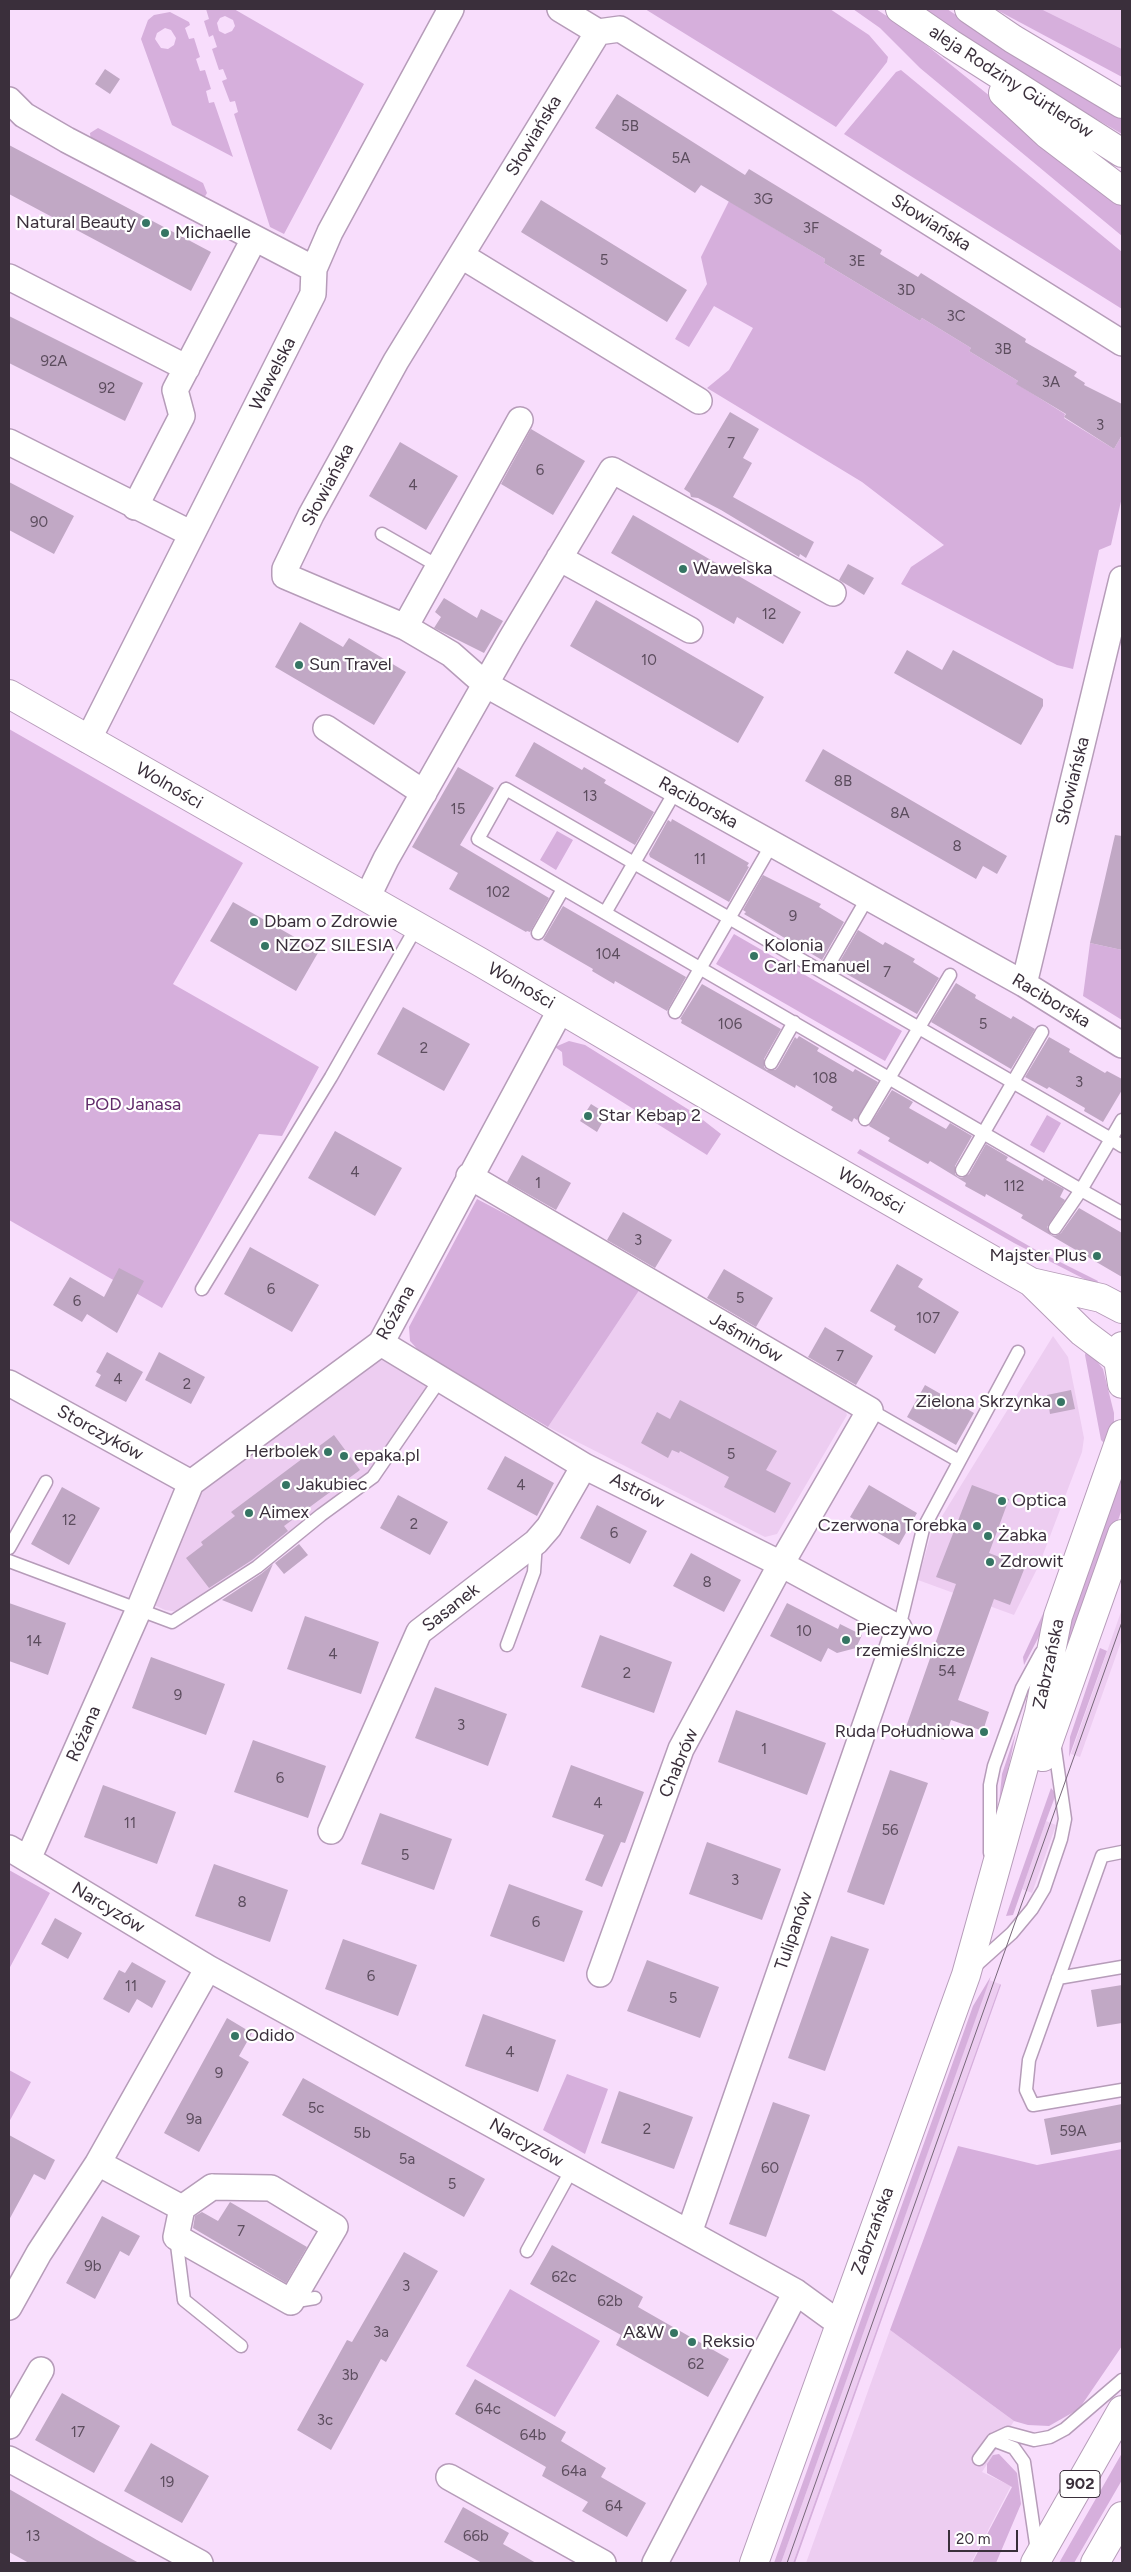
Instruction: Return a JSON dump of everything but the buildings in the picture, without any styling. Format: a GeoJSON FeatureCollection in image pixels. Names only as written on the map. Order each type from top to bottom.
{"type":"FeatureCollection","features":[{"type":"Feature","properties":{"kind":"street","name":"Wawelska"},"geometry":{"type":"LineString","coordinates":[[88,740],[313,294],[314,269],[330,232],[451,9]]}},
{"type":"Feature","properties":{"kind":"street"},"geometry":{"type":"LineString","coordinates":[[560,9],[598,32]]}},
{"type":"Feature","properties":{"kind":"street","name":"aleja Rodziny Gürtlerów"},"geometry":{"type":"LineString","coordinates":[[900,9],[951,44],[1122,153]]}},
{"type":"Feature","properties":{"kind":"street"},"geometry":{"type":"LineString","coordinates":[[969,9],[1013,39],[1122,104]]}},
{"type":"Feature","properties":{"kind":"street","name":"Słowiańska"},"geometry":{"type":"LineString","coordinates":[[485,684],[451,654],[406,627],[285,576],[285,568],[320,498],[426,308],[462,256],[598,32],[620,30],[1122,343]]}},
{"type":"Feature","properties":{"kind":"street"},"geometry":{"type":"LineString","coordinates":[[951,44],[1047,134],[1122,191]]}},
{"type":"Feature","properties":{"kind":"street"},"geometry":{"type":"LineString","coordinates":[[9,100],[24,115],[63,138],[314,269]]}},
{"type":"Feature","properties":{"kind":"street"},"geometry":{"type":"LineString","coordinates":[[135,507],[182,416],[176,390],[254,239]]}},
{"type":"Feature","properties":{"kind":"street"},"geometry":{"type":"LineString","coordinates":[[462,256],[699,401]]}},
{"type":"Feature","properties":{"kind":"street"},"geometry":{"type":"LineString","coordinates":[[9,277],[186,368]]}},
{"type":"Feature","properties":{"kind":"street"},"geometry":{"type":"LineString","coordinates":[[406,627],[520,420]]}},
{"type":"Feature","properties":{"kind":"street"},"geometry":{"type":"LineString","coordinates":[[9,442],[192,534]]}},
{"type":"Feature","properties":{"kind":"street"},"geometry":{"type":"LineString","coordinates":[[367,898],[485,684],[612,470],[833,593]]}},
{"type":"Feature","properties":{"kind":"street"},"geometry":{"type":"LineString","coordinates":[[559,558],[690,630]]}},
{"type":"Feature","properties":{"kind":"street","name":"Słowiańska"},"geometry":{"type":"LineString","coordinates":[[1024,984],[1122,579]]}},
{"type":"Feature","properties":{"kind":"street","name":"Raciborska"},"geometry":{"type":"LineString","coordinates":[[485,684],[1024,984],[1122,1045]]}},
{"type":"Feature","properties":{"kind":"street","name":"Wolności"},"geometry":{"type":"LineString","coordinates":[[9,694],[417,926],[788,1143],[1031,1282],[1082,1332],[1121,1363]]}},
{"type":"Feature","properties":{"kind":"street"},"geometry":{"type":"LineString","coordinates":[[326,728],[424,793]]}},
{"type":"Feature","properties":{"kind":"street","name":"Różana"},"geometry":{"type":"LineString","coordinates":[[19,1854],[138,1609],[190,1482],[380,1343],[561,1009]]}},
{"type":"Feature","properties":{"kind":"street","name":"Jaśminów"},"geometry":{"type":"LineString","coordinates":[[469,1176],[870,1410]]}},
{"type":"Feature","properties":{"kind":"street","name":"Wolności"},"geometry":{"type":"LineString","coordinates":[[1031,1282],[1101,1298],[1122,1309]]}},
{"type":"Feature","properties":{"kind":"street","name":"Astrów"},"geometry":{"type":"LineString","coordinates":[[380,1343],[441,1378],[584,1466],[781,1564],[899,1628]]}},
{"type":"Feature","properties":{"kind":"street","name":"Storczyków"},"geometry":{"type":"LineString","coordinates":[[9,1383],[190,1482]]}},
{"type":"Feature","properties":{"kind":"street"},"geometry":{"type":"LineString","coordinates":[[781,1564],[870,1410]]}},
{"type":"Feature","properties":{"kind":"street","name":"Zabrzańska"},"geometry":{"type":"LineString","coordinates":[[754,2563],[966,1975],[1039,1713],[1058,1616],[1122,1434]]}},
{"type":"Feature","properties":{"kind":"street","name":"Sasanek"},"geometry":{"type":"LineString","coordinates":[[331,1831],[419,1632],[536,1542],[549,1527],[584,1466]]}},
{"type":"Feature","properties":{"kind":"street","name":"Zabrzańska"},"geometry":{"type":"LineString","coordinates":[[988,1898],[1053,1732],[1122,1534]]}},
{"type":"Feature","properties":{"kind":"street","name":"Chabrów"},"geometry":{"type":"LineString","coordinates":[[600,1974],[682,1749],[781,1564]]}},
{"type":"Feature","properties":{"kind":"street","name":"Tulipanów"},"geometry":{"type":"LineString","coordinates":[[688,2233],[899,1628]]}},
{"type":"Feature","properties":{"kind":"street","name":"Narcyzów"},"geometry":{"type":"LineString","coordinates":[[19,1854],[208,1968],[796,2292],[840,2324]]}},
{"type":"Feature","properties":{"kind":"street"},"geometry":{"type":"LineString","coordinates":[[9,2308],[39,2253],[98,2162],[208,1968]]}},
{"type":"Feature","properties":{"kind":"street"},"geometry":{"type":"LineString","coordinates":[[98,2162],[182,2208]]}},
{"type":"Feature","properties":{"kind":"street"},"geometry":{"type":"LineString","coordinates":[[212,2187],[271,2188],[335,2227],[303,2300],[176,2237],[182,2208],[212,2187]]}},
{"type":"Feature","properties":{"kind":"street"},"geometry":{"type":"LineString","coordinates":[[655,2563],[796,2292]]}},
{"type":"Feature","properties":{"kind":"street"},"geometry":{"type":"LineString","coordinates":[[9,2426],[41,2370]]}},
{"type":"Feature","properties":{"kind":"street","name":"902"},"geometry":{"type":"LineString","coordinates":[[1036,2561],[1122,2410]]}},
{"type":"Feature","properties":{"kind":"street"},"geometry":{"type":"LineString","coordinates":[[9,2459],[200,2563]]}},
{"type":"Feature","properties":{"kind":"street"},"geometry":{"type":"LineString","coordinates":[[449,2477],[603,2563]]}},
{"type":"Feature","properties":{"kind":"street"},"geometry":{"type":"LineString","coordinates":[[1095,2563],[1122,2516]]}},
{"type":"Feature","properties":{"kind":"lane"},"geometry":{"type":"LineString","coordinates":[[382,534],[438,566]]}},
{"type":"Feature","properties":{"kind":"lane"},"geometry":{"type":"LineString","coordinates":[[1117,1142],[506,788],[478,839],[1122,1213]]}},
{"type":"Feature","properties":{"kind":"lane"},"geometry":{"type":"LineString","coordinates":[[605,913],[676,790]]}},
{"type":"Feature","properties":{"kind":"lane"},"geometry":{"type":"LineString","coordinates":[[675,1012],[772,844]]}},
{"type":"Feature","properties":{"kind":"lane"},"geometry":{"type":"LineString","coordinates":[[538,932],[564,889]]}},
{"type":"Feature","properties":{"kind":"lane"},"geometry":{"type":"LineString","coordinates":[[824,973],[868,898]]}},
{"type":"Feature","properties":{"kind":"lane"},"geometry":{"type":"LineString","coordinates":[[202,1288],[330,1077],[417,926]]}},
{"type":"Feature","properties":{"kind":"lane"},"geometry":{"type":"LineString","coordinates":[[865,1119],[950,975]]}},
{"type":"Feature","properties":{"kind":"lane"},"geometry":{"type":"LineString","coordinates":[[771,1063],[794,1022]]}},
{"type":"Feature","properties":{"kind":"lane"},"geometry":{"type":"LineString","coordinates":[[962,1170],[1042,1032]]}},
{"type":"Feature","properties":{"kind":"lane"},"geometry":{"type":"LineString","coordinates":[[1055,1228],[1117,1142],[1122,1120]]}},
{"type":"Feature","properties":{"kind":"lane"},"geometry":{"type":"LineString","coordinates":[[899,1628],[923,1529],[1018,1352]]}},
{"type":"Feature","properties":{"kind":"lane"},"geometry":{"type":"LineString","coordinates":[[9,1561],[172,1622],[257,1567],[321,1515],[373,1477],[441,1378]]}},
{"type":"Feature","properties":{"kind":"lane"},"geometry":{"type":"LineString","coordinates":[[870,1410],[960,1462]]}},
{"type":"Feature","properties":{"kind":"lane"},"geometry":{"type":"LineString","coordinates":[[9,1548],[46,1482]]}},
{"type":"Feature","properties":{"kind":"lane"},"geometry":{"type":"LineString","coordinates":[[507,1645],[534,1572],[536,1542]]}},
{"type":"Feature","properties":{"kind":"lane"},"geometry":{"type":"LineString","coordinates":[[966,1975],[1012,1933],[1032,1909],[1044,1889],[1061,1839],[1065,1819],[1053,1732]]}},
{"type":"Feature","properties":{"kind":"lane"},"geometry":{"type":"LineString","coordinates":[[1122,1852],[1102,1856],[1029,2060],[1026,2090],[1033,2105],[1122,2090]]}},
{"type":"Feature","properties":{"kind":"lane"},"geometry":{"type":"LineString","coordinates":[[1058,1978],[1122,1967]]}},
{"type":"Feature","properties":{"kind":"lane"},"geometry":{"type":"LineString","coordinates":[[528,2251],[572,2169]]}},
{"type":"Feature","properties":{"kind":"lane"},"geometry":{"type":"LineString","coordinates":[[176,2237],[184,2300],[241,2346]]}},
{"type":"Feature","properties":{"kind":"lane"},"geometry":{"type":"LineString","coordinates":[[979,2459],[1002,2439],[1034,2440],[1050,2437],[1065,2429],[1122,2380]]}},
{"type":"Feature","properties":{"kind":"lane"},"geometry":{"type":"LineString","coordinates":[[1002,2439],[1014,2448],[1024,2462],[1036,2561]]}},
{"type":"Feature","properties":{"kind":"shaded area"},"geometry":{"type":"Polygon","coordinates":[[[1041,9],[1122,9],[1122,49],[1041,9]]]}},
{"type":"Feature","properties":{"kind":"shaded area"},"geometry":{"type":"Polygon","coordinates":[[[642,1286],[842,1403],[847,1415],[777,1534],[765,1537],[548,1427],[642,1286]]]}},
{"type":"Feature","properties":{"kind":"shaded area","name":"Czerwona Torebka"},"geometry":{"type":"Polygon","coordinates":[[[1053,1336],[1068,1357],[1084,1438],[1082,1452],[1039,1565],[1014,1615],[918,1580],[931,1534],[1053,1336]]]}},
{"type":"Feature","properties":{"kind":"shaded area"},"geometry":{"type":"Polygon","coordinates":[[[383,1360],[430,1389],[366,1476],[212,1593],[178,1612],[165,1610],[152,1604],[199,1494],[319,1400],[374,1361],[383,1360]]]}},
{"type":"Feature","properties":{"kind":"shaded area"},"geometry":{"type":"Polygon","coordinates":[[[1122,1609],[1122,1639],[1080,1757],[1071,1754],[1122,1609]]]}},
{"type":"Feature","properties":{"kind":"shaded area"},"geometry":{"type":"Polygon","coordinates":[[[1046,1821],[1056,1825],[1032,1893],[1022,1889],[1046,1821]]]}},
{"type":"Feature","properties":{"kind":"shaded area"},"geometry":{"type":"Polygon","coordinates":[[[989,1980],[1000,1984],[793,2563],[781,2563],[989,1980]]]}},
{"type":"Feature","properties":{"kind":"shaded area"},"geometry":{"type":"Polygon","coordinates":[[[890,2330],[1014,2421],[982,2472],[1011,2486],[971,2563],[806,2563],[890,2330]]]}},
{"type":"Feature","properties":{"kind":"green space"},"geometry":{"type":"Polygon","coordinates":[[[206,9],[234,9],[364,84],[284,234],[270,227],[234,114],[238,112],[235,101],[230,102],[222,81],[227,79],[223,69],[219,70],[212,49],[217,47],[213,35],[209,37],[204,21],[209,19],[206,9]],[[225,16],[220,18],[217,23],[219,31],[225,34],[232,31],[235,26],[233,20],[225,16]]]}},
{"type":"Feature","properties":{"kind":"green space"},"geometry":{"type":"Polygon","coordinates":[[[645,9],[830,9],[869,35],[888,57],[887,62],[836,127],[645,9]]]}},
{"type":"Feature","properties":{"kind":"green space"},"geometry":{"type":"Polygon","coordinates":[[[853,9],[876,9],[905,28],[1122,202],[1122,236],[920,68],[880,28],[853,9]]]}},
{"type":"Feature","properties":{"kind":"green space"},"geometry":{"type":"Polygon","coordinates":[[[920,9],[947,9],[1028,63],[1122,119],[1122,134],[1060,98],[920,9]]]}},
{"type":"Feature","properties":{"kind":"green space"},"geometry":{"type":"Polygon","coordinates":[[[995,9],[1041,9],[1122,49],[1122,77],[995,9]]]}},
{"type":"Feature","properties":{"kind":"green space"},"geometry":{"type":"Polygon","coordinates":[[[170,12],[189,22],[190,25],[185,28],[189,39],[194,38],[200,57],[196,59],[200,71],[205,70],[211,89],[206,91],[209,103],[214,102],[233,157],[172,125],[141,39],[148,20],[154,15],[170,12]],[[165,28],[157,33],[155,39],[161,48],[168,49],[174,45],[176,38],[171,30],[165,28]]]}},
{"type":"Feature","properties":{"kind":"green space"},"geometry":{"type":"Polygon","coordinates":[[[901,70],[1122,252],[1122,309],[844,134],[896,72],[901,70]]]}},
{"type":"Feature","properties":{"kind":"green space"},"geometry":{"type":"Polygon","coordinates":[[[98,128],[203,183],[207,193],[204,198],[91,143],[90,133],[98,128]]]}},
{"type":"Feature","properties":{"kind":"green space"},"geometry":{"type":"Polygon","coordinates":[[[729,201],[825,259],[824,263],[920,321],[922,318],[971,348],[969,351],[1018,381],[1017,384],[1065,414],[1064,418],[1114,449],[1122,435],[1122,497],[1111,545],[1099,550],[1073,669],[1057,665],[901,584],[911,567],[944,545],[862,482],[707,388],[729,370],[753,328],[714,306],[689,347],[675,339],[707,284],[701,257],[729,201]]]}},
{"type":"Feature","properties":{"kind":"green space","name":"POD Janasa"},"geometry":{"type":"Polygon","coordinates":[[[9,729],[243,863],[173,984],[319,1067],[282,1136],[259,1134],[162,1308],[9,1220],[9,729]]]}},
{"type":"Feature","properties":{"kind":"green space"},"geometry":{"type":"Polygon","coordinates":[[[557,831],[573,840],[556,870],[540,860],[557,831]]]}},
{"type":"Feature","properties":{"kind":"green space"},"geometry":{"type":"Polygon","coordinates":[[[734,934],[902,1031],[885,1061],[716,964],[734,934]]]}},
{"type":"Feature","properties":{"kind":"green space"},"geometry":{"type":"Polygon","coordinates":[[[1090,943],[1122,950],[1122,1020],[1083,996],[1090,943]]]}},
{"type":"Feature","properties":{"kind":"green space"},"geometry":{"type":"Polygon","coordinates":[[[569,1041],[585,1045],[694,1113],[721,1134],[707,1155],[563,1065],[562,1052],[555,1047],[569,1041]]]}},
{"type":"Feature","properties":{"kind":"green space"},"geometry":{"type":"Polygon","coordinates":[[[1047,1115],[1061,1123],[1044,1153],[1030,1145],[1047,1115]]]}},
{"type":"Feature","properties":{"kind":"green space"},"geometry":{"type":"Polygon","coordinates":[[[860,1149],[1036,1250],[1098,1281],[1096,1285],[1014,1243],[857,1153],[860,1149]]]}},
{"type":"Feature","properties":{"kind":"green space"},"geometry":{"type":"Polygon","coordinates":[[[477,1199],[642,1286],[548,1427],[420,1352],[410,1341],[409,1327],[477,1199]]]}},
{"type":"Feature","properties":{"kind":"green space"},"geometry":{"type":"Polygon","coordinates":[[[1087,1348],[1103,1369],[1114,1413],[1114,1426],[1108,1447],[1101,1440],[1085,1355],[1087,1348]]]}},
{"type":"Feature","properties":{"kind":"green space"},"geometry":{"type":"Polygon","coordinates":[[[1100,1471],[1047,1621],[1024,1665],[1023,1657],[1048,1603],[1093,1472],[1100,1471]]]}},
{"type":"Feature","properties":{"kind":"green space"},"geometry":{"type":"Polygon","coordinates":[[[1118,1476],[1122,1478],[1122,1509],[1051,1714],[1059,1655],[1118,1476]]]}},
{"type":"Feature","properties":{"kind":"green space"},"geometry":{"type":"Polygon","coordinates":[[[1100,1648],[1107,1651],[1069,1757],[1070,1737],[1100,1648]]]}},
{"type":"Feature","properties":{"kind":"green space"},"geometry":{"type":"Polygon","coordinates":[[[1016,1732],[1004,1789],[999,1803],[1002,1774],[1016,1732]]]}},
{"type":"Feature","properties":{"kind":"green space"},"geometry":{"type":"Polygon","coordinates":[[[1051,1788],[1056,1794],[1013,1915],[1006,1916],[1051,1788]]]}},
{"type":"Feature","properties":{"kind":"green space"},"geometry":{"type":"Polygon","coordinates":[[[9,1870],[50,1893],[9,1969],[9,1870]]]}},
{"type":"Feature","properties":{"kind":"green space"},"geometry":{"type":"Polygon","coordinates":[[[991,1976],[781,2563],[774,2563],[973,2006],[991,1976]]]}},
{"type":"Feature","properties":{"kind":"green space"},"geometry":{"type":"Polygon","coordinates":[[[1000,1984],[795,2563],[793,2563],[1000,1984]]]}},
{"type":"Feature","properties":{"kind":"green space"},"geometry":{"type":"Polygon","coordinates":[[[9,2070],[31,2082],[9,2122],[9,2070]]]}},
{"type":"Feature","properties":{"kind":"green space"},"geometry":{"type":"Polygon","coordinates":[[[567,2074],[608,2089],[585,2154],[543,2130],[567,2074]]]}},
{"type":"Feature","properties":{"kind":"green space"},"geometry":{"type":"Polygon","coordinates":[[[958,2146],[1037,2165],[1122,2149],[1122,2346],[1079,2409],[1049,2426],[1028,2425],[1014,2421],[890,2330],[958,2146]]]}},
{"type":"Feature","properties":{"kind":"green space"},"geometry":{"type":"Polygon","coordinates":[[[510,2289],[600,2341],[555,2417],[466,2366],[510,2289]]]}},
{"type":"Feature","properties":{"kind":"green space"},"geometry":{"type":"Polygon","coordinates":[[[1122,2453],[1122,2480],[1074,2563],[1059,2563],[1122,2453]]]}},
{"type":"Feature","properties":{"kind":"green space"},"geometry":{"type":"Polygon","coordinates":[[[999,2454],[1017,2473],[1021,2504],[996,2563],[972,2563],[1012,2487],[987,2473],[987,2464],[993,2455],[999,2454]]]}},
{"type":"Feature","properties":{"kind":"tram line"},"geometry":{"type":"LineString","coordinates":[[787,2563],[1122,1622]]}},
{"type":"Feature","properties":{"kind":"place","name":"Natural Beauty"},"geometry":{"type":"Point","coordinates":[146,223]}},
{"type":"Feature","properties":{"kind":"place","name":"Michaelle"},"geometry":{"type":"Point","coordinates":[165,233]}},
{"type":"Feature","properties":{"kind":"place","name":"Wawelska"},"geometry":{"type":"Point","coordinates":[683,569]}},
{"type":"Feature","properties":{"kind":"place","name":"Sun Travel"},"geometry":{"type":"Point","coordinates":[299,665]}},
{"type":"Feature","properties":{"kind":"place","name":"Dbam o Zdrowie"},"geometry":{"type":"Point","coordinates":[254,922]}},
{"type":"Feature","properties":{"kind":"place","name":"NZOZ SILESIA"},"geometry":{"type":"Point","coordinates":[265,946]}},
{"type":"Feature","properties":{"kind":"place","name":"Kolonia Carl Emanuel"},"geometry":{"type":"Point","coordinates":[754,956]}},
{"type":"Feature","properties":{"kind":"place","name":"Star Kebap 2"},"geometry":{"type":"Point","coordinates":[588,1116]}},
{"type":"Feature","properties":{"kind":"place","name":"Majster Plus"},"geometry":{"type":"Point","coordinates":[1097,1256]}},
{"type":"Feature","properties":{"kind":"place","name":"Zielona Skrzynka"},"geometry":{"type":"Point","coordinates":[1061,1402]}},
{"type":"Feature","properties":{"kind":"place","name":"Herbolek"},"geometry":{"type":"Point","coordinates":[328,1452]}},
{"type":"Feature","properties":{"kind":"place","name":"epaka.pl"},"geometry":{"type":"Point","coordinates":[344,1456]}},
{"type":"Feature","properties":{"kind":"place","name":"Jakubiec"},"geometry":{"type":"Point","coordinates":[286,1485]}},
{"type":"Feature","properties":{"kind":"place","name":"Optica"},"geometry":{"type":"Point","coordinates":[1002,1501]}},
{"type":"Feature","properties":{"kind":"place","name":"Aimex"},"geometry":{"type":"Point","coordinates":[249,1513]}},
{"type":"Feature","properties":{"kind":"place","name":"Czerwona Torebka"},"geometry":{"type":"Point","coordinates":[977,1526]}},
{"type":"Feature","properties":{"kind":"place","name":"Żabka"},"geometry":{"type":"Point","coordinates":[988,1536]}},
{"type":"Feature","properties":{"kind":"place","name":"Zdrowit"},"geometry":{"type":"Point","coordinates":[990,1562]}},
{"type":"Feature","properties":{"kind":"place","name":"Pieczywo rzemieślnicze"},"geometry":{"type":"Point","coordinates":[846,1640]}},
{"type":"Feature","properties":{"kind":"place","name":"Ruda Południowa"},"geometry":{"type":"Point","coordinates":[984,1732]}},
{"type":"Feature","properties":{"kind":"place","name":"Odido"},"geometry":{"type":"Point","coordinates":[235,2036]}},
{"type":"Feature","properties":{"kind":"place","name":"A&W"},"geometry":{"type":"Point","coordinates":[674,2333]}},
{"type":"Feature","properties":{"kind":"place","name":"Reksio"},"geometry":{"type":"Point","coordinates":[692,2342]}}]}
